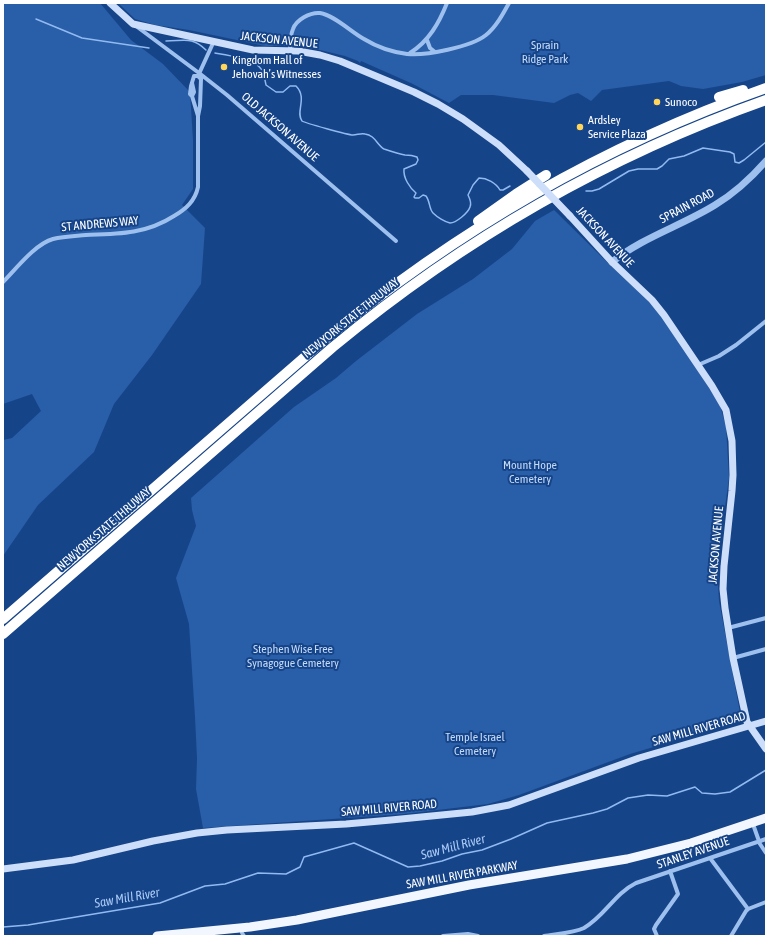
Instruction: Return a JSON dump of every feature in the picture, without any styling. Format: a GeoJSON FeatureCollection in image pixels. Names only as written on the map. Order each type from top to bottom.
{"type":"FeatureCollection","features":[{"type":"Feature","properties":{"kind":"highway"},"geometry":{"type":"LineString","coordinates":[[719,97],[766,84]]}},
{"type":"Feature","properties":{"kind":"highway","name":"NEW YORK STATE THRUWAY"},"geometry":{"type":"LineString","coordinates":[[3,619],[318,346],[368,305],[424,264],[463,237],[517,204],[601,158],[684,120],[766,88]]}},
{"type":"Feature","properties":{"kind":"highway","name":"NEW YORK STATE THRUWAY"},"geometry":{"type":"LineString","coordinates":[[3,634],[333,347],[435,270],[516,218],[600,171],[672,137],[766,100]]}},
{"type":"Feature","properties":{"kind":"highway"},"geometry":{"type":"LineString","coordinates":[[424,264],[492,210],[546,175]]}},
{"type":"Feature","properties":{"kind":"highway","name":"SAW MILL RIVER PARKWAY"},"geometry":{"type":"LineString","coordinates":[[157,936],[242,928],[292,921],[476,883],[627,859],[691,843],[766,818]]}},
{"type":"Feature","properties":{"kind":"highway","name":"SAW MILL RIVER PARKWAY"},"geometry":{"type":"LineString","coordinates":[[214,936],[243,935],[306,924],[486,887],[628,864],[690,849],[766,823]]}},
{"type":"Feature","properties":{"kind":"main road","name":"OLD JACKSON AVENUE"},"geometry":{"type":"LineString","coordinates":[[110,3],[133,24]]}},
{"type":"Feature","properties":{"kind":"main road","name":"JACKSON AVENUE"},"geometry":{"type":"LineString","coordinates":[[133,24],[253,50],[290,51],[320,55],[340,61],[414,92],[438,104],[499,145],[527,171],[612,262],[652,300],[664,315],[723,404],[730,428],[732,441],[732,491],[723,577],[728,628],[733,658],[749,726]]}},
{"type":"Feature","properties":{"kind":"main road","name":"SAW MILL RIVER ROAD"},"geometry":{"type":"LineString","coordinates":[[3,869],[73,860],[153,841],[197,833],[384,821],[472,812],[501,807],[639,758],[766,721]]}},
{"type":"Feature","properties":{"kind":"main road"},"geometry":{"type":"LineString","coordinates":[[749,726],[766,749]]}},
{"type":"Feature","properties":{"kind":"street"},"geometry":{"type":"LineString","coordinates":[[408,54],[427,40],[433,33],[447,3]]}},
{"type":"Feature","properties":{"kind":"street"},"geometry":{"type":"LineString","coordinates":[[290,51],[293,28],[300,20],[310,14],[321,13],[332,18],[364,39],[381,48],[408,54],[435,52],[462,46],[486,35],[500,19],[509,3]]}},
{"type":"Feature","properties":{"kind":"street","name":"OLD JACKSON AVENUE"},"geometry":{"type":"LineString","coordinates":[[133,24],[199,74],[396,241]]}},
{"type":"Feature","properties":{"kind":"street"},"geometry":{"type":"LineString","coordinates":[[427,40],[430,48],[435,52]]}},
{"type":"Feature","properties":{"kind":"street"},"geometry":{"type":"LineString","coordinates":[[200,86],[193,84],[194,76],[199,74],[214,42]]}},
{"type":"Feature","properties":{"kind":"street","name":"ST ANDREWS WAY"},"geometry":{"type":"LineString","coordinates":[[198,116],[200,111],[201,79],[199,74]]}},
{"type":"Feature","properties":{"kind":"street","name":"ST ANDREWS WAY"},"geometry":{"type":"LineString","coordinates":[[3,282],[42,244],[53,239],[71,236],[142,231],[168,220],[188,207],[194,199],[198,187],[198,116],[190,94],[191,86],[193,84]]}},
{"type":"Feature","properties":{"kind":"street"},"geometry":{"type":"LineString","coordinates":[[192,96],[200,96]]}},
{"type":"Feature","properties":{"kind":"street","name":"SPRAIN ROAD"},"geometry":{"type":"LineString","coordinates":[[612,262],[624,252],[640,243],[715,205],[743,185],[766,161]]}},
{"type":"Feature","properties":{"kind":"street"},"geometry":{"type":"LineString","coordinates":[[698,365],[719,356],[736,345],[766,321]]}},
{"type":"Feature","properties":{"kind":"street"},"geometry":{"type":"LineString","coordinates":[[728,628],[766,618]]}},
{"type":"Feature","properties":{"kind":"street"},"geometry":{"type":"LineString","coordinates":[[733,658],[766,649]]}},
{"type":"Feature","properties":{"kind":"street"},"geometry":{"type":"LineString","coordinates":[[754,828],[766,853]]}},
{"type":"Feature","properties":{"kind":"street","name":"STANLEY AVENUE"},"geometry":{"type":"LineString","coordinates":[[544,936],[584,928],[605,910],[619,894],[636,883],[766,839]]}},
{"type":"Feature","properties":{"kind":"street"},"geometry":{"type":"LineString","coordinates":[[710,858],[748,909]]}},
{"type":"Feature","properties":{"kind":"street"},"geometry":{"type":"LineString","coordinates":[[657,936],[654,928],[678,894],[670,871]]}},
{"type":"Feature","properties":{"kind":"street"},"geometry":{"type":"LineString","coordinates":[[731,936],[748,909],[766,902]]}},
{"type":"Feature","properties":{"kind":"street"},"geometry":{"type":"LineString","coordinates":[[443,936],[468,934],[478,936]]}},
{"type":"Feature","properties":{"kind":"green space"},"geometry":{"type":"Polygon","coordinates":[[[3,3],[100,3],[131,40],[163,64],[190,92],[193,140],[193,189],[182,205],[205,228],[201,284],[152,355],[114,404],[94,452],[38,505],[3,556],[3,440],[12,438],[41,411],[32,394],[3,404],[3,3]]]}},
{"type":"Feature","properties":{"kind":"green space","name":"Sprain Ridge Park"},"geometry":{"type":"Polygon","coordinates":[[[118,3],[766,3],[766,75],[742,82],[703,89],[681,86],[669,81],[602,90],[591,101],[578,93],[570,95],[554,103],[493,95],[461,95],[449,103],[413,84],[361,61],[360,63],[345,56],[320,50],[291,46],[265,46],[189,30],[155,25],[135,19],[118,3]]]}},
{"type":"Feature","properties":{"kind":"green space","name":"Mount Hope Cemetery"},"geometry":{"type":"Polygon","coordinates":[[[554,210],[609,264],[632,284],[664,318],[720,405],[726,427],[729,478],[721,536],[718,585],[719,601],[741,721],[630,754],[519,795],[488,804],[404,814],[203,828],[196,789],[197,758],[189,624],[176,578],[196,526],[191,498],[294,407],[336,378],[417,314],[473,279],[512,249],[535,221],[554,210]]]}},
{"type":"Feature","properties":{"kind":"waterway"},"geometry":{"type":"LineString","coordinates":[[36,19],[82,38],[149,48]]}},
{"type":"Feature","properties":{"kind":"waterway"},"geometry":{"type":"LineString","coordinates":[[166,41],[188,40],[196,43],[206,50]]}},
{"type":"Feature","properties":{"kind":"waterway"},"geometry":{"type":"LineString","coordinates":[[215,53],[248,60],[259,66],[264,75],[266,85],[276,92],[283,92],[290,86],[296,86],[301,95],[300,117],[302,121],[353,135],[368,135],[374,138],[384,149],[417,157],[418,160],[416,164],[404,169],[409,186],[416,193],[415,198],[419,198],[423,195],[426,196],[433,213],[446,222],[452,223],[467,212],[471,204],[468,195],[473,185],[479,178],[491,181],[500,190],[510,186]]}},
{"type":"Feature","properties":{"kind":"waterway"},"geometry":{"type":"LineString","coordinates":[[586,191],[599,189],[629,171],[638,169],[657,169],[669,159],[684,156],[703,148],[730,152],[734,154],[735,162],[739,163],[766,142]]}},
{"type":"Feature","properties":{"kind":"waterway","name":"Saw Mill River"},"geometry":{"type":"LineString","coordinates":[[3,927],[28,925],[160,903],[205,886],[225,884],[258,873],[286,874],[300,867],[304,857],[354,843],[408,867],[420,866],[482,850],[547,823],[607,809],[628,798],[648,795],[667,796],[695,787],[702,793],[715,794],[730,792],[766,770]]}},
{"type":"Feature","properties":{"kind":"place","name":"Kingdom Hall of Jehovah’s Witnesses"},"geometry":{"type":"Point","coordinates":[224,67]}},
{"type":"Feature","properties":{"kind":"place","name":"Sunoco"},"geometry":{"type":"Point","coordinates":[657,102]}},
{"type":"Feature","properties":{"kind":"place","name":"Ardsley Service Plaza"},"geometry":{"type":"Point","coordinates":[580,127]}},
{"type":"Feature","properties":{"kind":"park label","name":"Stephen Wise Free Synagogue Cemetery"},"geometry":{"type":"Point","coordinates":[293,656]}},
{"type":"Feature","properties":{"kind":"park label","name":"Temple Israel Cemetery"},"geometry":{"type":"Point","coordinates":[475,744]}}]}
